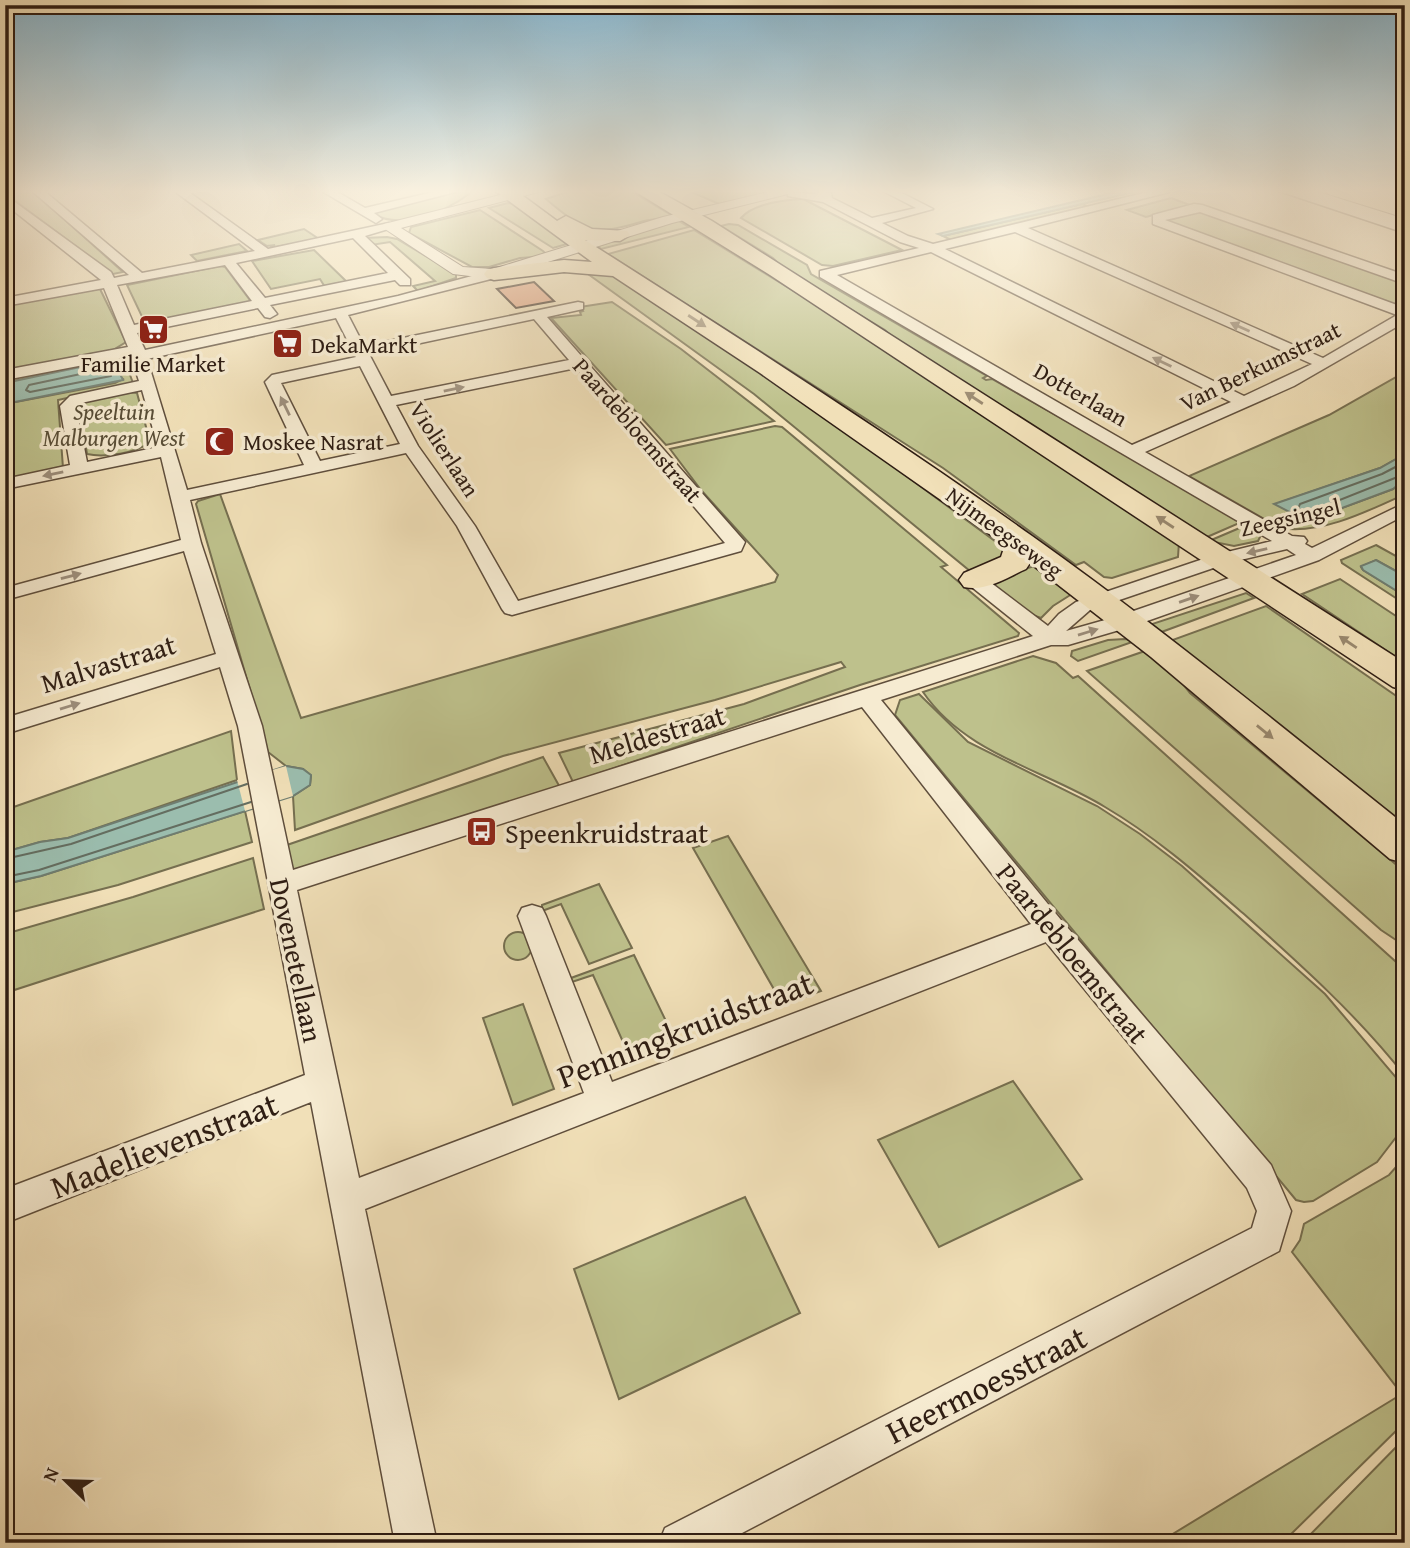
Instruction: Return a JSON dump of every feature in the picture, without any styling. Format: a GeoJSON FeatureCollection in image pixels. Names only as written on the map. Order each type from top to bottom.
{"type":"FeatureCollection","features":[{"type":"Feature","properties":{"kind":"main road","name":"Nijmeegseweg"},"geometry":{"type":"LineString","coordinates":[[606,262],[812,397],[1021,541],[1113,611],[1405,848]]}},
{"type":"Feature","properties":{"kind":"main road"},"geometry":{"type":"LineString","coordinates":[[760,262],[1405,679]]}},
{"type":"Feature","properties":{"kind":"main road"},"geometry":{"type":"LineString","coordinates":[[494,274],[565,266],[620,271]]}},
{"type":"Feature","properties":{"kind":"main road"},"geometry":{"type":"LineString","coordinates":[[975,580],[1014,562],[1021,541]]}},
{"type":"Feature","properties":{"kind":"street"},"geometry":{"type":"LineString","coordinates":[[90,262],[106,275],[110,283]]}},
{"type":"Feature","properties":{"kind":"street"},"geometry":{"type":"LineString","coordinates":[[121,262],[139,278]]}},
{"type":"Feature","properties":{"kind":"street"},"geometry":{"type":"LineString","coordinates":[[5,302],[222,262]]}},
{"type":"Feature","properties":{"kind":"street"},"geometry":{"type":"LineString","coordinates":[[229,262],[279,326]]}},
{"type":"Feature","properties":{"kind":"street"},"geometry":{"type":"LineString","coordinates":[[385,262],[417,296]]}},
{"type":"Feature","properties":{"kind":"street"},"geometry":{"type":"LineString","coordinates":[[445,262],[459,271],[494,274]]}},
{"type":"Feature","properties":{"kind":"street"},"geometry":{"type":"LineString","coordinates":[[5,375],[139,353],[340,313],[417,296],[532,262]]}},
{"type":"Feature","properties":{"kind":"street","name":"Dotterlaan"},"geometry":{"type":"LineString","coordinates":[[874,262],[825,274],[1312,555]]}},
{"type":"Feature","properties":{"kind":"street"},"geometry":{"type":"LineString","coordinates":[[962,262],[1245,403]]}},
{"type":"Feature","properties":{"kind":"street"},"geometry":{"type":"LineString","coordinates":[[1093,262],[1324,364]]}},
{"type":"Feature","properties":{"kind":"street"},"geometry":{"type":"LineString","coordinates":[[1267,262],[1405,314]]}},
{"type":"Feature","properties":{"kind":"street"},"geometry":{"type":"LineString","coordinates":[[1354,262],[1405,280]]}},
{"type":"Feature","properties":{"kind":"street"},"geometry":{"type":"LineString","coordinates":[[130,330],[398,275]]}},
{"type":"Feature","properties":{"kind":"street","name":"Dovenetellaan"},"geometry":{"type":"LineString","coordinates":[[110,283],[139,353],[168,450],[191,543],[229,657],[257,757],[416,1543]]}},
{"type":"Feature","properties":{"kind":"street"},"geometry":{"type":"LineString","coordinates":[[314,468],[273,382],[278,378],[578,306]]}},
{"type":"Feature","properties":{"kind":"street","name":"Violierlaan"},"geometry":{"type":"LineString","coordinates":[[340,313],[410,446],[466,526],[512,609]]}},
{"type":"Feature","properties":{"kind":"street","name":"Van Berkumstraat"},"geometry":{"type":"LineString","coordinates":[[1132,452],[1245,403],[1324,364],[1405,314]]}},
{"type":"Feature","properties":{"kind":"street","name":"Paardebloemstraat"},"geometry":{"type":"LineString","coordinates":[[512,609],[730,550],[735,545],[539,316]]}},
{"type":"Feature","properties":{"kind":"street"},"geometry":{"type":"LineString","coordinates":[[387,402],[579,363]]}},
{"type":"Feature","properties":{"kind":"street"},"geometry":{"type":"LineString","coordinates":[[79,468],[68,405],[76,399],[148,384]]}},
{"type":"Feature","properties":{"kind":"street"},"geometry":{"type":"LineString","coordinates":[[180,497],[410,446]]}},
{"type":"Feature","properties":{"kind":"street"},"geometry":{"type":"LineString","coordinates":[[5,484],[168,450]]}},
{"type":"Feature","properties":{"kind":"street","name":"Zeegsingel"},"geometry":{"type":"LineString","coordinates":[[1251,577],[1312,555],[1405,508]]}},
{"type":"Feature","properties":{"kind":"street","name":"Zeegsingel"},"geometry":{"type":"LineString","coordinates":[[1222,559],[1369,524]]}},
{"type":"Feature","properties":{"kind":"street"},"geometry":{"type":"LineString","coordinates":[[5,594],[191,543]]}},
{"type":"Feature","properties":{"kind":"street","name":"Meldestraat"},"geometry":{"type":"LineString","coordinates":[[282,884],[1049,638],[1068,638],[1113,611],[1222,559]]}},
{"type":"Feature","properties":{"kind":"street","name":"Meldestraat"},"geometry":{"type":"LineString","coordinates":[[1049,638],[1066,618],[1083,606],[1113,611],[1251,577]]}},
{"type":"Feature","properties":{"kind":"street"},"geometry":{"type":"LineString","coordinates":[[975,580],[1049,638]]}},
{"type":"Feature","properties":{"kind":"street","name":"Malvastraat"},"geometry":{"type":"LineString","coordinates":[[5,726],[229,657]]}},
{"type":"Feature","properties":{"kind":"street","name":"Paardebloemstraat"},"geometry":{"type":"LineString","coordinates":[[867,698],[1051,928],[1259,1177],[1274,1211]]}},
{"type":"Feature","properties":{"kind":"street"},"geometry":{"type":"LineString","coordinates":[[532,916],[603,1100]]}},
{"type":"Feature","properties":{"kind":"street","name":"Penningkruidstraat"},"geometry":{"type":"LineString","coordinates":[[347,1199],[1051,928]]}},
{"type":"Feature","properties":{"kind":"street","name":"Madelievenstraat"},"geometry":{"type":"LineString","coordinates":[[5,1206],[323,1083]]}},
{"type":"Feature","properties":{"kind":"street","name":"Heermoesstraat"},"geometry":{"type":"LineString","coordinates":[[680,1543],[1267,1239],[1274,1211]]}},
{"type":"Feature","properties":{"kind":"green space"},"geometry":{"type":"Polygon","coordinates":[[[97,262],[112,262],[123,272],[113,274],[97,262]]]}},
{"type":"Feature","properties":{"kind":"green space"},"geometry":{"type":"Polygon","coordinates":[[[253,262],[327,262],[347,282],[325,287],[320,279],[271,289],[253,262]]]}},
{"type":"Feature","properties":{"kind":"green space"},"geometry":{"type":"Polygon","coordinates":[[[413,262],[436,262],[456,274],[456,278],[418,291],[413,286],[435,281],[413,262]]]}},
{"type":"Feature","properties":{"kind":"green space"},"geometry":{"type":"Polygon","coordinates":[[[463,262],[505,262],[489,267],[472,267],[463,262]]]}},
{"type":"Feature","properties":{"kind":"green space"},"geometry":{"type":"Polygon","coordinates":[[[621,262],[747,262],[861,332],[1179,542],[1178,557],[1112,578],[1104,577],[1084,562],[1076,565],[943,468],[621,262]]]}},
{"type":"Feature","properties":{"kind":"green space"},"geometry":{"type":"Polygon","coordinates":[[[777,262],[802,262],[807,265],[811,274],[987,376],[983,378],[986,380],[992,379],[1244,521],[1207,537],[893,338],[885,330],[785,270],[777,262]]]}},
{"type":"Feature","properties":{"kind":"green space"},"geometry":{"type":"Polygon","coordinates":[[[817,262],[849,262],[833,266],[817,262]]]}},
{"type":"Feature","properties":{"kind":"green space"},"geometry":{"type":"Polygon","coordinates":[[[1277,262],[1350,262],[1405,281],[1405,300],[1392,305],[1277,262]]]}},
{"type":"Feature","properties":{"kind":"green space"},"geometry":{"type":"Polygon","coordinates":[[[225,267],[252,303],[145,323],[127,285],[225,267]]]}},
{"type":"Feature","properties":{"kind":"green space"},"geometry":{"type":"Polygon","coordinates":[[[581,269],[613,276],[875,448],[901,472],[1003,547],[1004,556],[970,571],[754,394],[581,269]]]}},
{"type":"Feature","properties":{"kind":"green space"},"geometry":{"type":"Polygon","coordinates":[[[99,287],[126,342],[113,350],[5,371],[5,305],[99,287]]]}},
{"type":"Feature","properties":{"kind":"green space"},"geometry":{"type":"Polygon","coordinates":[[[612,302],[681,349],[774,421],[666,445],[551,318],[581,315],[580,312],[583,311],[580,307],[612,302]]]}},
{"type":"Feature","properties":{"kind":"green space"},"geometry":{"type":"Polygon","coordinates":[[[107,357],[124,359],[133,383],[58,400],[63,468],[5,480],[5,404],[115,383],[123,379],[104,362],[5,383],[5,378],[107,357]]]}},
{"type":"Feature","properties":{"kind":"green space"},"geometry":{"type":"Polygon","coordinates":[[[1405,372],[1405,454],[1380,468],[1281,502],[1307,521],[1393,489],[1405,479],[1405,494],[1328,525],[1280,528],[1189,476],[1329,415],[1405,372]]]}},
{"type":"Feature","properties":{"kind":"green space","name":"Speeltuin Malburgen West"},"geometry":{"type":"Polygon","coordinates":[[[129,392],[137,393],[150,442],[120,454],[87,454],[79,405],[89,400],[129,392]]]}},
{"type":"Feature","properties":{"kind":"green space"},"geometry":{"type":"Polygon","coordinates":[[[775,426],[782,427],[947,565],[941,567],[1019,633],[1018,636],[860,685],[573,782],[559,753],[744,704],[845,667],[841,662],[715,700],[503,756],[295,830],[293,796],[310,785],[311,776],[303,769],[286,766],[268,752],[196,504],[198,501],[220,494],[301,718],[775,582],[778,575],[701,490],[670,449],[775,426]]]}},
{"type":"Feature","properties":{"kind":"green space"},"geometry":{"type":"Polygon","coordinates":[[[1249,524],[1261,535],[1258,541],[1234,546],[1209,541],[1249,524]]]}},
{"type":"Feature","properties":{"kind":"green space"},"geometry":{"type":"Polygon","coordinates":[[[1376,545],[1405,561],[1405,576],[1376,560],[1361,567],[1405,596],[1405,604],[1342,563],[1341,560],[1376,545]]]}},
{"type":"Feature","properties":{"kind":"green space"},"geometry":{"type":"Polygon","coordinates":[[[1038,565],[1075,592],[1053,606],[1041,618],[1030,614],[994,585],[994,581],[1000,576],[1038,565]]]}},
{"type":"Feature","properties":{"kind":"green space"},"geometry":{"type":"Polygon","coordinates":[[[1340,579],[1405,622],[1405,663],[1302,594],[1340,579]]]}},
{"type":"Feature","properties":{"kind":"green space"},"geometry":{"type":"Polygon","coordinates":[[[1246,593],[1254,598],[1156,634],[1146,626],[1246,593]]]}},
{"type":"Feature","properties":{"kind":"green space"},"geometry":{"type":"Polygon","coordinates":[[[1266,606],[1405,702],[1405,830],[1167,642],[1266,606]]]}},
{"type":"Feature","properties":{"kind":"green space"},"geometry":{"type":"Polygon","coordinates":[[[1108,640],[1135,641],[1078,661],[1071,656],[1072,651],[1108,640]]]}},
{"type":"Feature","properties":{"kind":"green space"},"geometry":{"type":"Polygon","coordinates":[[[1148,650],[1175,674],[1190,693],[1405,872],[1405,946],[1381,930],[1087,671],[1148,650]]]}},
{"type":"Feature","properties":{"kind":"green space"},"geometry":{"type":"Polygon","coordinates":[[[1033,656],[1056,663],[1073,678],[1078,676],[1405,970],[1405,1076],[1368,1033],[1287,952],[1177,858],[1105,807],[983,746],[940,713],[923,692],[1033,656]]]}},
{"type":"Feature","properties":{"kind":"green space"},"geometry":{"type":"Polygon","coordinates":[[[919,694],[968,742],[1097,806],[1140,834],[1182,866],[1325,994],[1405,1088],[1405,1132],[1397,1136],[1377,1162],[1313,1201],[1296,1200],[895,715],[900,700],[919,694]]]}},
{"type":"Feature","properties":{"kind":"green space"},"geometry":{"type":"Polygon","coordinates":[[[231,731],[237,780],[68,838],[40,842],[5,852],[5,810],[231,731]]]}},
{"type":"Feature","properties":{"kind":"green space"},"geometry":{"type":"Polygon","coordinates":[[[543,757],[562,791],[294,876],[287,845],[543,757]]]}},
{"type":"Feature","properties":{"kind":"green space"},"geometry":{"type":"Polygon","coordinates":[[[245,811],[252,842],[118,885],[5,914],[5,884],[41,876],[245,811]]]}},
{"type":"Feature","properties":{"kind":"green space"},"geometry":{"type":"Polygon","coordinates":[[[728,836],[821,991],[783,1005],[693,848],[728,836]]]}},
{"type":"Feature","properties":{"kind":"green space"},"geometry":{"type":"Polygon","coordinates":[[[253,858],[264,909],[5,993],[5,934],[133,897],[253,858]]]}},
{"type":"Feature","properties":{"kind":"green space"},"geometry":{"type":"Polygon","coordinates":[[[599,884],[632,948],[589,964],[561,904],[542,911],[542,905],[599,884]]]}},
{"type":"Feature","properties":{"kind":"green space"},"geometry":{"type":"Polygon","coordinates":[[[518,932],[528,936],[532,946],[528,956],[518,960],[508,956],[504,946],[508,936],[518,932]]]}},
{"type":"Feature","properties":{"kind":"green space"},"geometry":{"type":"Polygon","coordinates":[[[634,955],[678,1046],[609,1072],[606,1062],[628,1053],[593,975],[572,982],[571,978],[634,955]]]}},
{"type":"Feature","properties":{"kind":"green space"},"geometry":{"type":"Polygon","coordinates":[[[523,1004],[554,1089],[513,1105],[483,1018],[523,1004]]]}},
{"type":"Feature","properties":{"kind":"green space"},"geometry":{"type":"Polygon","coordinates":[[[1013,1081],[1082,1179],[939,1247],[878,1140],[1013,1081]]]}},
{"type":"Feature","properties":{"kind":"green space"},"geometry":{"type":"Polygon","coordinates":[[[1405,1157],[1405,1398],[1292,1252],[1300,1240],[1304,1224],[1389,1175],[1405,1157]]]}},
{"type":"Feature","properties":{"kind":"green space"},"geometry":{"type":"Polygon","coordinates":[[[745,1197],[800,1313],[619,1399],[574,1269],[745,1197]]]}},
{"type":"Feature","properties":{"kind":"green space"},"geometry":{"type":"Polygon","coordinates":[[[1397,1397],[1405,1408],[1405,1422],[1282,1543],[1158,1543],[1397,1397]]]}},
{"type":"Feature","properties":{"kind":"green space"},"geometry":{"type":"Polygon","coordinates":[[[1405,1438],[1405,1537],[1396,1543],[1302,1543],[1405,1438]]]}},
{"type":"Feature","properties":{"kind":"water"},"geometry":{"type":"Polygon","coordinates":[[[104,362],[115,364],[123,380],[5,404],[5,383],[104,362]]]}},
{"type":"Feature","properties":{"kind":"water"},"geometry":{"type":"Polygon","coordinates":[[[1405,454],[1405,479],[1393,489],[1307,521],[1274,504],[1380,468],[1405,454]]]}},
{"type":"Feature","properties":{"kind":"water"},"geometry":{"type":"Polygon","coordinates":[[[1376,560],[1405,576],[1405,596],[1363,570],[1361,566],[1376,560]]]}},
{"type":"Feature","properties":{"kind":"water"},"geometry":{"type":"Polygon","coordinates":[[[286,766],[303,769],[311,775],[310,785],[293,796],[41,876],[5,884],[5,852],[40,842],[68,838],[286,766]]]}},
{"type":"Feature","properties":{"kind":"pier"},"geometry":{"type":"Polygon","coordinates":[[[286,766],[293,796],[245,811],[237,780],[286,766]]]}},
{"type":"Feature","properties":{"kind":"building"},"geometry":{"type":"Polygon","coordinates":[[[534,282],[554,301],[516,308],[497,289],[534,282]]]}},
{"type":"Feature","properties":{"kind":"place","name":"Familie Market"},"geometry":{"type":"Point","coordinates":[153,329]}},
{"type":"Feature","properties":{"kind":"place","name":"DekaMarkt"},"geometry":{"type":"Point","coordinates":[288,344]}},
{"type":"Feature","properties":{"kind":"place","name":"Moskee Nasrat"},"geometry":{"type":"Point","coordinates":[220,441]}},
{"type":"Feature","properties":{"kind":"place","name":"Speenkruidstraat"},"geometry":{"type":"Point","coordinates":[482,832]}}]}
